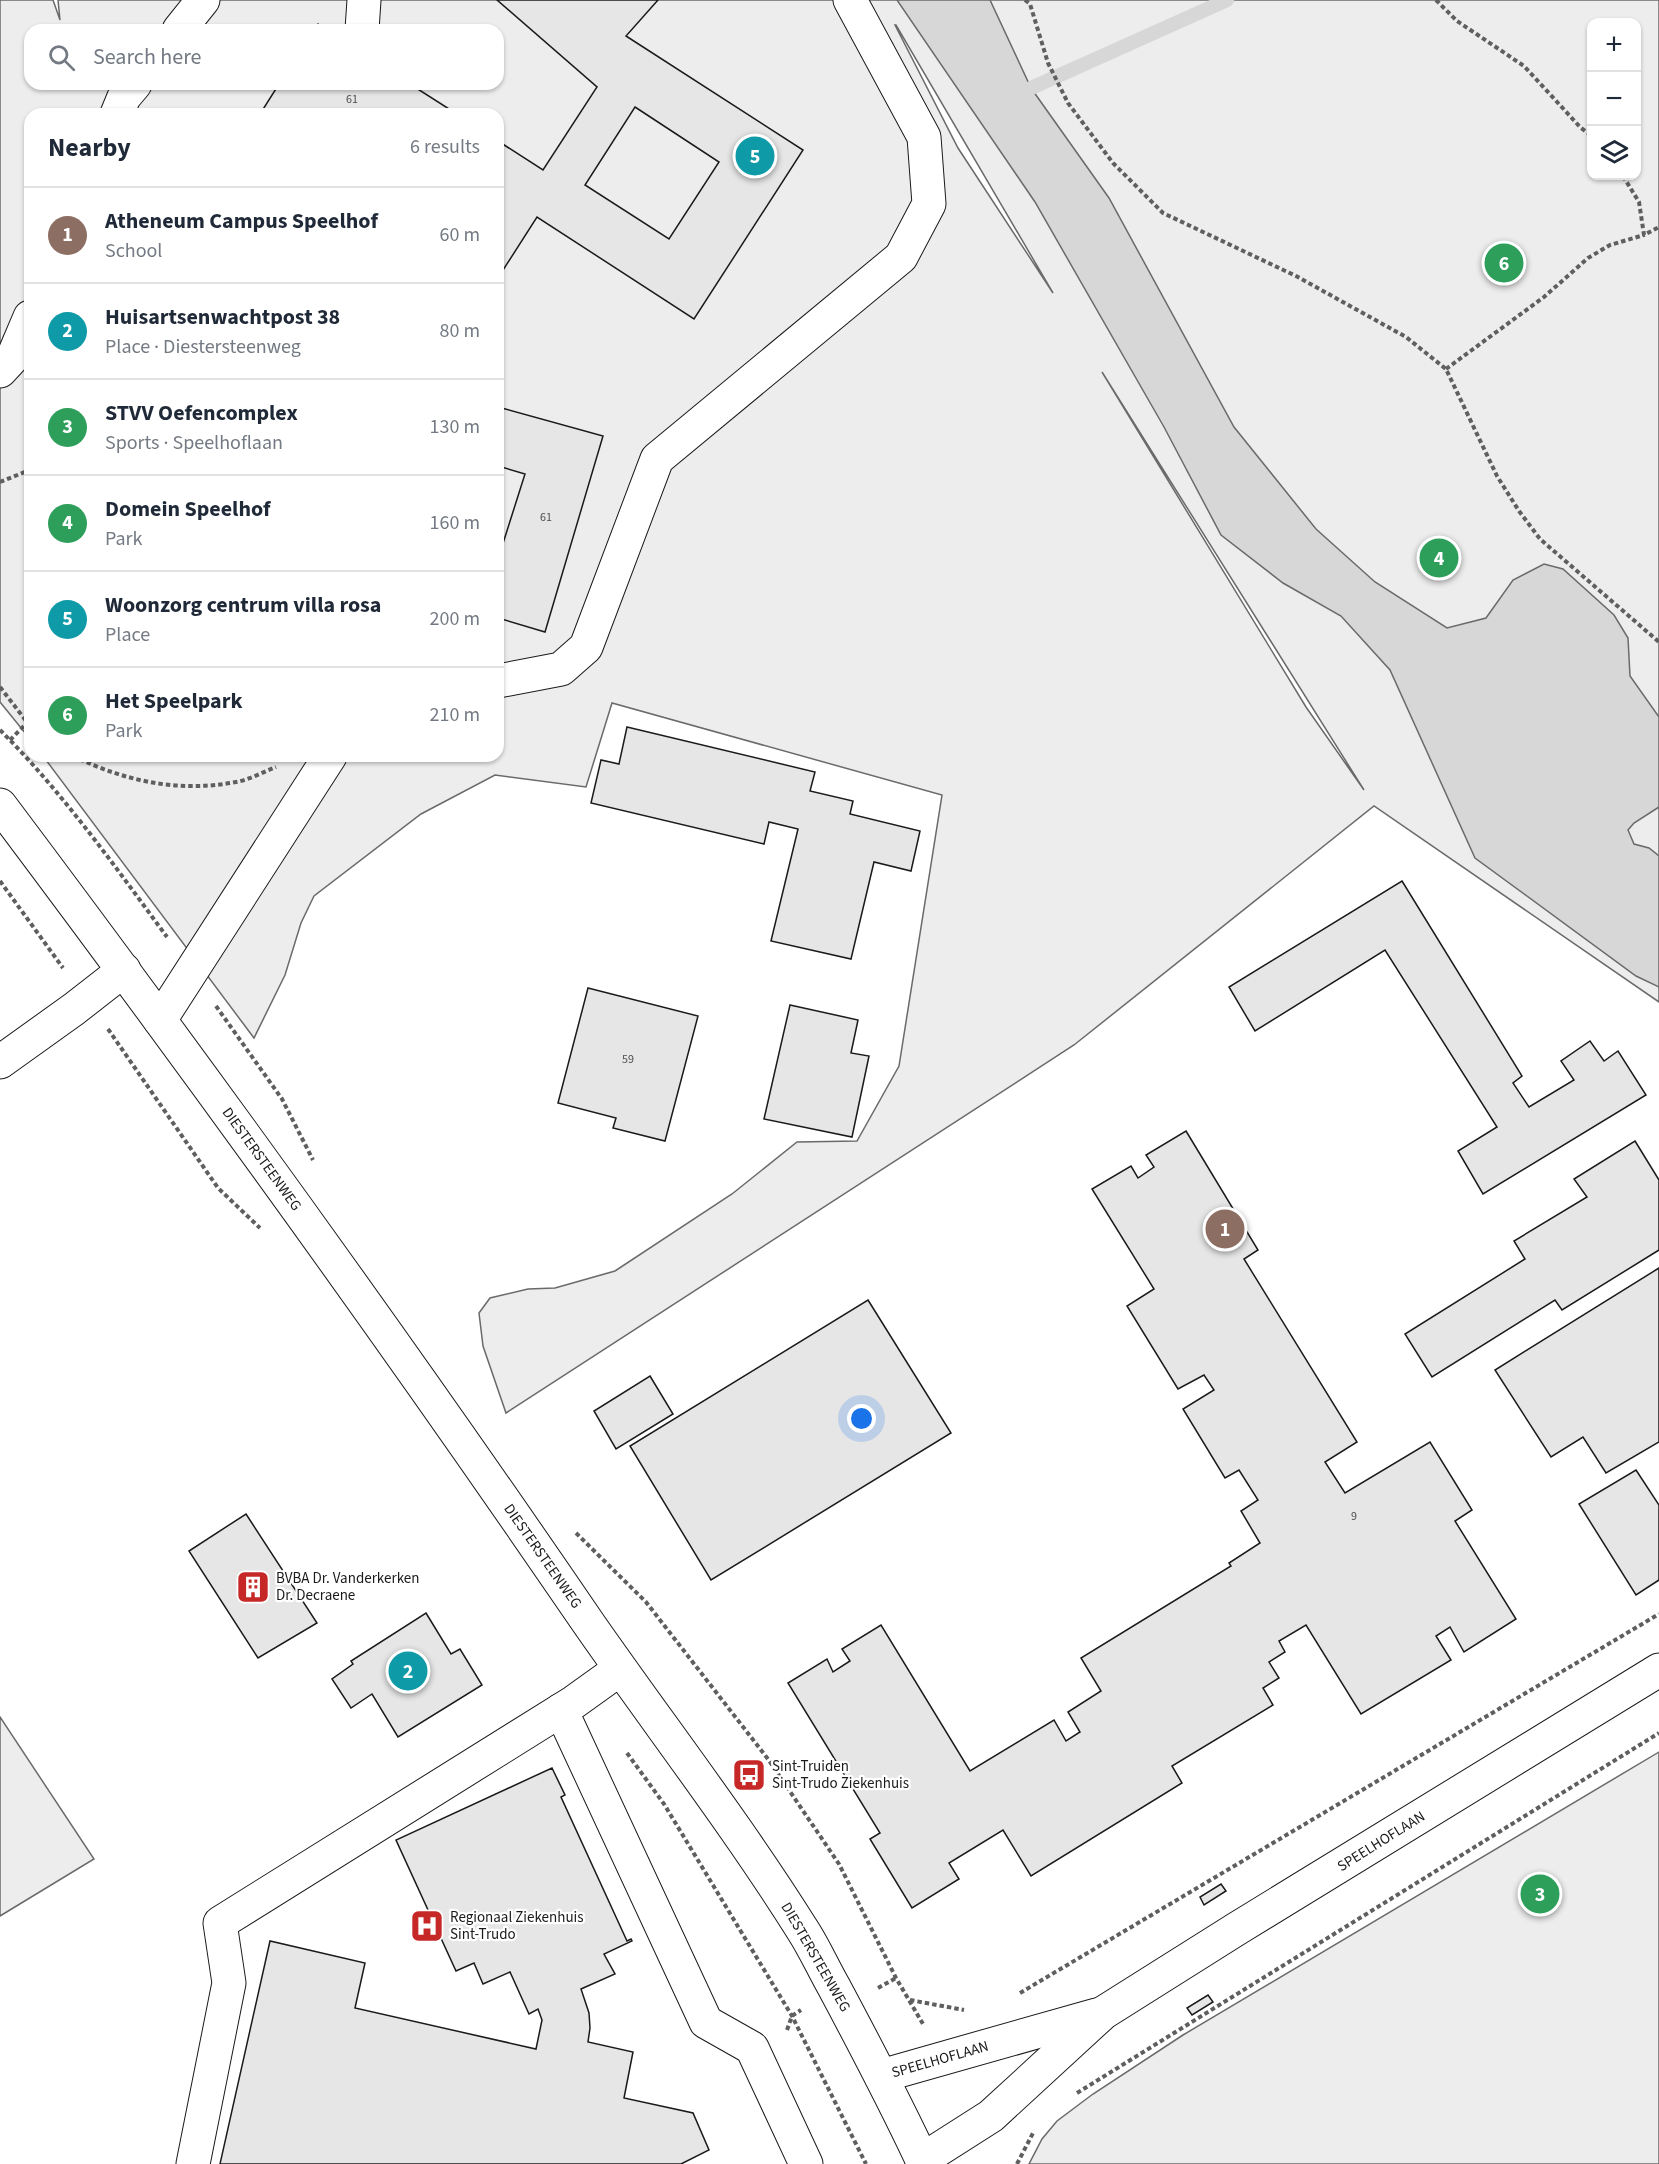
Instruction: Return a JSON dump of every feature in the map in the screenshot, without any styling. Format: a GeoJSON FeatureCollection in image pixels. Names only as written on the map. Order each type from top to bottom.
{"type":"FeatureCollection","features":[{"type":"Feature","properties":{"kind":"main road"},"geometry":{"type":"LineString","coordinates":[[184,24],[203,0]]}},
{"type":"Feature","properties":{"kind":"main road"},"geometry":{"type":"LineString","coordinates":[[362,24],[364,0]]}},
{"type":"Feature","properties":{"kind":"main road"},"geometry":{"type":"LineString","coordinates":[[504,680],[561,669],[586,647],[657,459],[901,257],[929,204],[924,137],[850,0]]}},
{"type":"Feature","properties":{"kind":"main road"},"geometry":{"type":"LineString","coordinates":[[119,108],[130,90]]}},
{"type":"Feature","properties":{"kind":"main road"},"geometry":{"type":"LineString","coordinates":[[14,359],[24,333]]}},
{"type":"Feature","properties":{"kind":"main road"},"geometry":{"type":"LineString","coordinates":[[160,1020],[326,762]]}},
{"type":"Feature","properties":{"kind":"main road","name":"DIESTERSTEENWEG"},"geometry":{"type":"LineString","coordinates":[[0,805],[124,970],[319,1238],[521,1524],[620,1669],[693,1767],[805,1932],[881,2076],[923,2162]]}},
{"type":"Feature","properties":{"kind":"main road"},"geometry":{"type":"LineString","coordinates":[[0,1062],[124,970]]}},
{"type":"Feature","properties":{"kind":"main road"},"geometry":{"type":"LineString","coordinates":[[193,2164],[229,1983],[220,1923],[561,1710],[620,1669]]}},
{"type":"Feature","properties":{"kind":"main road","name":"SPEELHOFLAAN"},"geometry":{"type":"LineString","coordinates":[[923,2162],[991,2116],[1103,2013],[1659,1670]]}},
{"type":"Feature","properties":{"kind":"main road"},"geometry":{"type":"LineString","coordinates":[[561,1710],[706,2022],[753,2048],[806,2164]]}},
{"type":"Feature","properties":{"kind":"main road","name":"SPEELHOFLAAN"},"geometry":{"type":"LineString","coordinates":[[881,2076],[1103,2013]]}},
{"type":"Feature","properties":{"kind":"path"},"geometry":{"type":"LineString","coordinates":[[1025,0],[1030,4],[1048,63],[1068,103],[1113,164],[1163,213],[1296,276],[1406,337],[1446,369],[1497,476],[1540,539],[1659,642]]}},
{"type":"Feature","properties":{"kind":"path"},"geometry":{"type":"LineString","coordinates":[[1436,0],[1456,21],[1524,66],[1587,132]]}},
{"type":"Feature","properties":{"kind":"path"},"geometry":{"type":"LineString","coordinates":[[1625,180],[1639,202],[1644,235]]}},
{"type":"Feature","properties":{"kind":"path"},"geometry":{"type":"LineString","coordinates":[[1446,369],[1544,297],[1588,258],[1610,245],[1644,235],[1659,227]]}},
{"type":"Feature","properties":{"kind":"path"},"geometry":{"type":"LineString","coordinates":[[0,482],[24,472]]}},
{"type":"Feature","properties":{"kind":"path"},"geometry":{"type":"LineString","coordinates":[[0,687],[24,718]]}},
{"type":"Feature","properties":{"kind":"path"},"geometry":{"type":"LineString","coordinates":[[10,740],[24,728]]}},
{"type":"Feature","properties":{"kind":"path"},"geometry":{"type":"LineString","coordinates":[[0,730],[24,754]]}},
{"type":"Feature","properties":{"kind":"path"},"geometry":{"type":"LineString","coordinates":[[31,762],[93,836],[282,1099],[318,1170]]}},
{"type":"Feature","properties":{"kind":"path"},"geometry":{"type":"LineString","coordinates":[[86,762],[146,783],[195,787],[238,782],[284,764]]}},
{"type":"Feature","properties":{"kind":"path"},"geometry":{"type":"LineString","coordinates":[[0,881],[87,999],[218,1188],[261,1229]]}},
{"type":"Feature","properties":{"kind":"path"},"geometry":{"type":"LineString","coordinates":[[574,1530],[646,1602],[768,1759],[839,1864],[909,2000],[972,2012]]}},
{"type":"Feature","properties":{"kind":"path"},"geometry":{"type":"LineString","coordinates":[[1011,1998],[1659,1614]]}},
{"type":"Feature","properties":{"kind":"path"},"geometry":{"type":"LineString","coordinates":[[1075,2094],[1659,1733]]}},
{"type":"Feature","properties":{"kind":"path"},"geometry":{"type":"LineString","coordinates":[[624,1749],[664,1804],[792,2016],[866,2164]]}},
{"type":"Feature","properties":{"kind":"path"},"geometry":{"type":"LineString","coordinates":[[760,2065],[777,2058],[792,2016],[834,1988]]}},
{"type":"Feature","properties":{"kind":"path"},"geometry":{"type":"LineString","coordinates":[[1017,2164],[1035,2130]]}},
{"type":"Feature","properties":{"kind":"shaded area"},"geometry":{"type":"Polygon","coordinates":[[[0,0],[53,0],[60,20],[58,0],[1659,0],[1659,1002],[1374,806],[1074,1045],[506,1413],[483,1346],[479,1313],[490,1298],[528,1289],[555,1288],[615,1271],[732,1194],[797,1142],[857,1141],[899,1066],[942,795],[612,703],[586,787],[495,775],[421,814],[314,896],[301,923],[285,975],[254,1038],[47,762],[504,762],[504,108],[24,108],[24,732],[0,702],[0,0]],[[896,25],[958,148],[1053,293],[896,25]],[[1102,372],[1306,707],[1364,790],[1102,372]]]}},
{"type":"Feature","properties":{"kind":"shaded area"},"geometry":{"type":"Polygon","coordinates":[[[897,0],[990,0],[1031,88],[1109,198],[1234,427],[1316,529],[1375,582],[1447,628],[1486,618],[1513,580],[1544,564],[1563,569],[1614,615],[1628,638],[1630,676],[1659,717],[1659,807],[1634,823],[1628,830],[1634,844],[1649,848],[1659,856],[1659,987],[1636,976],[1475,858],[1390,670],[1341,616],[1283,583],[1221,535],[1164,427],[1035,202],[897,0]]]}},
{"type":"Feature","properties":{"kind":"shaded area"},"geometry":{"type":"Polygon","coordinates":[[[0,1717],[94,1859],[0,1916],[0,1717]]]}},
{"type":"Feature","properties":{"kind":"shaded area"},"geometry":{"type":"Polygon","coordinates":[[[1659,1752],[1659,2164],[1029,2164],[1042,2139],[1057,2121],[1093,2094],[1183,2035],[1659,1752]]]}},
{"type":"Feature","properties":{"kind":"building"},"geometry":{"type":"Polygon","coordinates":[[[497,0],[658,0],[626,36],[803,150],[694,319],[537,217],[504,269],[504,145],[543,170],[597,87],[497,0]],[[635,107],[585,185],[669,239],[719,162],[635,107]]]}},
{"type":"Feature","properties":{"kind":"building"},"geometry":{"type":"Polygon","coordinates":[[[275,90],[419,90],[448,108],[264,108],[275,90]]]}},
{"type":"Feature","properties":{"kind":"building"},"geometry":{"type":"Polygon","coordinates":[[[504,409],[603,436],[545,632],[504,620],[504,540],[525,474],[504,468],[504,409]]]}},
{"type":"Feature","properties":{"kind":"building"},"geometry":{"type":"Polygon","coordinates":[[[627,727],[815,772],[810,791],[853,801],[850,814],[920,831],[911,871],[874,862],[851,959],[771,941],[798,829],[769,822],[764,844],[591,803],[601,760],[619,764],[627,727]]]}},
{"type":"Feature","properties":{"kind":"building"},"geometry":{"type":"Polygon","coordinates":[[[1402,881],[1522,1076],[1513,1083],[1529,1107],[1574,1080],[1561,1061],[1590,1041],[1604,1061],[1618,1051],[1646,1095],[1483,1194],[1458,1151],[1497,1127],[1385,950],[1255,1031],[1229,987],[1402,881]]]}},
{"type":"Feature","properties":{"kind":"building"},"geometry":{"type":"Polygon","coordinates":[[[588,988],[698,1016],[665,1141],[613,1128],[616,1118],[558,1103],[588,988]]]}},
{"type":"Feature","properties":{"kind":"building"},"geometry":{"type":"Polygon","coordinates":[[[790,1005],[858,1020],[851,1053],[869,1056],[852,1137],[764,1119],[790,1005]]]}},
{"type":"Feature","properties":{"kind":"building"},"geometry":{"type":"Polygon","coordinates":[[[1186,1131],[1258,1250],[1244,1259],[1357,1442],[1325,1462],[1345,1493],[1430,1442],[1472,1510],[1455,1521],[1516,1619],[1464,1652],[1450,1627],[1436,1636],[1451,1660],[1361,1714],[1306,1625],[1279,1641],[1285,1652],[1269,1662],[1279,1678],[1263,1688],[1273,1705],[1172,1766],[1182,1783],[1031,1876],[1003,1830],[949,1863],[959,1879],[912,1908],[870,1839],[880,1833],[788,1683],[827,1659],[833,1672],[850,1661],[842,1649],[881,1625],[970,1771],[1054,1720],[1066,1741],[1080,1732],[1068,1712],[1101,1691],[1081,1658],[1231,1566],[1229,1563],[1260,1543],[1241,1511],[1258,1500],[1239,1470],[1225,1478],[1183,1409],[1214,1390],[1204,1375],[1178,1389],[1127,1306],[1154,1289],[1092,1189],[1131,1166],[1138,1178],[1154,1167],[1146,1155],[1186,1131]]]}},
{"type":"Feature","properties":{"kind":"building"},"geometry":{"type":"Polygon","coordinates":[[[1635,1141],[1659,1180],[1659,1250],[1562,1310],[1555,1300],[1432,1377],[1405,1334],[1525,1259],[1514,1241],[1587,1197],[1574,1179],[1635,1141]]]}},
{"type":"Feature","properties":{"kind":"building"},"geometry":{"type":"Polygon","coordinates":[[[1659,1268],[1659,1442],[1606,1473],[1583,1437],[1551,1457],[1495,1370],[1659,1268]]]}},
{"type":"Feature","properties":{"kind":"building"},"geometry":{"type":"Polygon","coordinates":[[[868,1300],[951,1433],[711,1580],[630,1446],[868,1300]]]}},
{"type":"Feature","properties":{"kind":"building"},"geometry":{"type":"Polygon","coordinates":[[[650,1376],[673,1414],[616,1449],[594,1411],[650,1376]]]}},
{"type":"Feature","properties":{"kind":"building"},"geometry":{"type":"Polygon","coordinates":[[[1636,1470],[1659,1505],[1659,1580],[1636,1595],[1579,1504],[1636,1470]]]}},
{"type":"Feature","properties":{"kind":"building","name":"BVBA Dr. Vanderkerken Dr. Decraene"},"geometry":{"type":"Polygon","coordinates":[[[246,1514],[317,1623],[258,1658],[189,1551],[246,1514]]]}},
{"type":"Feature","properties":{"kind":"building"},"geometry":{"type":"Polygon","coordinates":[[[426,1613],[451,1654],[460,1649],[482,1685],[398,1737],[372,1694],[351,1708],[332,1679],[353,1664],[351,1661],[426,1613]]]}},
{"type":"Feature","properties":{"kind":"building"},"geometry":{"type":"Polygon","coordinates":[[[552,1768],[565,1795],[561,1797],[627,1941],[631,1939],[632,1941],[604,1954],[615,1974],[581,1989],[589,2013],[588,2042],[633,2052],[624,2098],[693,2113],[709,2150],[681,2164],[220,2164],[270,1941],[365,1963],[355,2008],[536,2049],[542,2020],[538,2009],[529,2014],[510,1972],[483,1984],[474,1963],[456,1971],[396,1840],[552,1768]]]}},
{"type":"Feature","properties":{"kind":"building"},"geometry":{"type":"Polygon","coordinates":[[[1221,1884],[1226,1891],[1204,1905],[1200,1897],[1221,1884]]]}},
{"type":"Feature","properties":{"kind":"building"},"geometry":{"type":"Polygon","coordinates":[[[1208,1995],[1213,2002],[1192,2015],[1187,2008],[1208,1995]]]}},
{"type":"Feature","properties":{"kind":"waterway"},"geometry":{"type":"LineString","coordinates":[[1031,88],[1227,0]]}},
{"type":"Feature","properties":{"kind":"place","name":"Woonzorg centrum villa rosa"},"geometry":{"type":"Point","coordinates":[755,156]}},
{"type":"Feature","properties":{"kind":"place","name":"Het Speelpark"},"geometry":{"type":"Point","coordinates":[1504,263]}},
{"type":"Feature","properties":{"kind":"place","name":"Domein Speelhof"},"geometry":{"type":"Point","coordinates":[1439,558]}},
{"type":"Feature","properties":{"kind":"place","name":"Atheneum Campus Speelhof"},"geometry":{"type":"Point","coordinates":[1225,1229]}},
{"type":"Feature","properties":{"kind":"place","name":"BVBA Dr. Vanderkerken Dr. Decraene"},"geometry":{"type":"Point","coordinates":[253,1587]}},
{"type":"Feature","properties":{"kind":"place","name":"Huisartsenwachtpost 38"},"geometry":{"type":"Point","coordinates":[408,1671]}},
{"type":"Feature","properties":{"kind":"place","name":"Sint-Truiden Sint-Trudo Ziekenhuis"},"geometry":{"type":"Point","coordinates":[749,1775]}},
{"type":"Feature","properties":{"kind":"place","name":"STVV Oefencomplex"},"geometry":{"type":"Point","coordinates":[1540,1894]}},
{"type":"Feature","properties":{"kind":"place","name":"Regionaal Ziekenhuis Sint-Trudo"},"geometry":{"type":"Point","coordinates":[427,1926]}}]}
